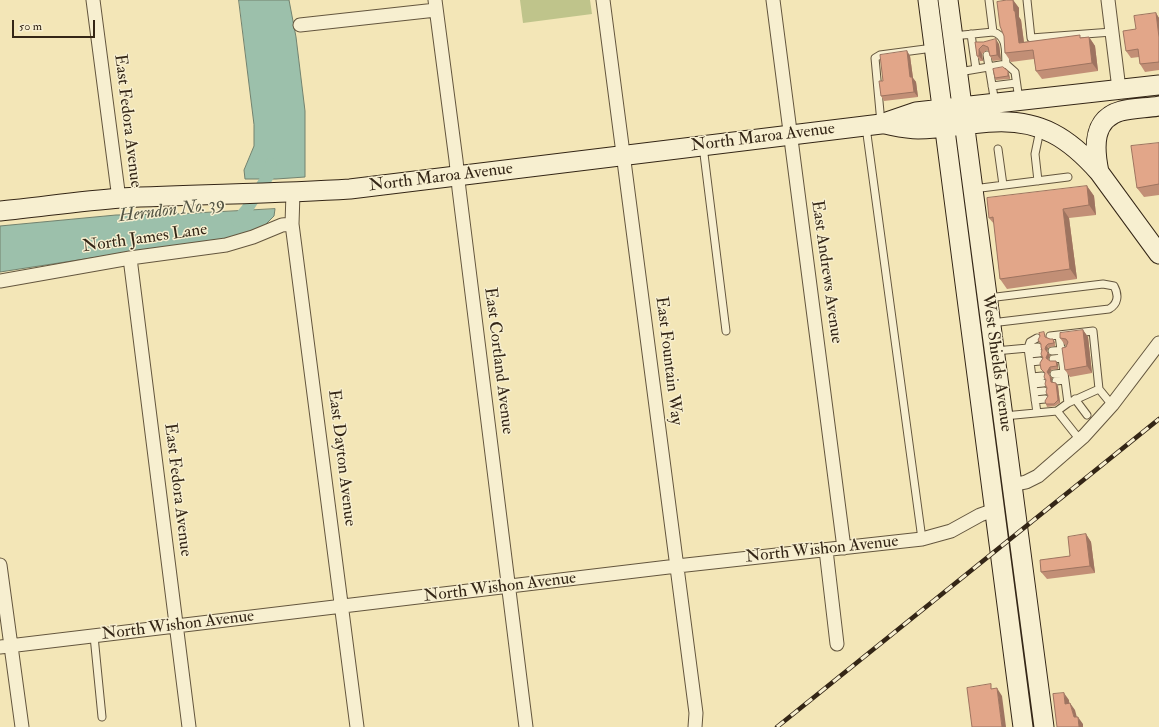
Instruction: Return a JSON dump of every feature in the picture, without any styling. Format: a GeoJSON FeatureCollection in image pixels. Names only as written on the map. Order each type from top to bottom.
{"type":"FeatureCollection","features":[{"type":"Feature","properties":{"kind":"main road","name":"West Shields Avenue"},"geometry":{"type":"LineString","coordinates":[[928,0],[1023,727]]}},
{"type":"Feature","properties":{"kind":"main road","name":"West Shields Avenue"},"geometry":{"type":"LineString","coordinates":[[948,0],[962,35],[958,72],[962,107],[1044,727]]}},
{"type":"Feature","properties":{"kind":"main road","name":"North Maroa Avenue"},"geometry":{"type":"LineString","coordinates":[[0,212],[119,199],[293,193],[350,189],[874,124],[917,129],[943,118],[962,107],[993,95],[1018,92],[1119,89],[1159,85]]}},
{"type":"Feature","properties":{"kind":"main road"},"geometry":{"type":"LineString","coordinates":[[1099,172],[1095,154],[1096,139],[1100,126],[1108,118],[1121,111],[1159,106]]}},
{"type":"Feature","properties":{"kind":"main road","name":"North Maroa Avenue"},"geometry":{"type":"LineString","coordinates":[[943,118],[965,125]]}},
{"type":"Feature","properties":{"kind":"main road"},"geometry":{"type":"LineString","coordinates":[[965,125],[1006,122],[1030,125],[1041,128],[1069,142],[1080,151],[1099,172],[1155,251],[1159,254]]}},
{"type":"Feature","properties":{"kind":"street","name":"East Fedora Avenue"},"geometry":{"type":"LineString","coordinates":[[93,0],[119,199]]}},
{"type":"Feature","properties":{"kind":"street","name":"East Fountain Way"},"geometry":{"type":"LineString","coordinates":[[603,0],[696,713],[696,727]]}},
{"type":"Feature","properties":{"kind":"street","name":"East Andrews Avenue"},"geometry":{"type":"LineString","coordinates":[[773,0],[844,548]]}},
{"type":"Feature","properties":{"kind":"street"},"geometry":{"type":"LineString","coordinates":[[1108,0],[1119,89]]}},
{"type":"Feature","properties":{"kind":"street"},"geometry":{"type":"LineString","coordinates":[[300,25],[436,5]]}},
{"type":"Feature","properties":{"kind":"street","name":"East Cortland Avenue"},"geometry":{"type":"LineString","coordinates":[[436,5],[526,727]]}},
{"type":"Feature","properties":{"kind":"street","name":"East Dayton Avenue"},"geometry":{"type":"LineString","coordinates":[[293,193],[292,224],[357,727]]}},
{"type":"Feature","properties":{"kind":"street","name":"North James Lane"},"geometry":{"type":"LineString","coordinates":[[0,281],[130,258],[226,246],[282,225],[292,224]]}},
{"type":"Feature","properties":{"kind":"street","name":"East Fedora Avenue"},"geometry":{"type":"LineString","coordinates":[[130,258],[189,727]]}},
{"type":"Feature","properties":{"kind":"street"},"geometry":{"type":"LineString","coordinates":[[1012,485],[1026,482],[1038,476],[1080,440],[1112,405],[1159,343]]}},
{"type":"Feature","properties":{"kind":"street","name":"North Wishon Avenue"},"geometry":{"type":"LineString","coordinates":[[5,646],[677,566],[922,539],[952,531],[980,514],[994,510]]}},
{"type":"Feature","properties":{"kind":"street"},"geometry":{"type":"LineString","coordinates":[[826,550],[837,644]]}},
{"type":"Feature","properties":{"kind":"street"},"geometry":{"type":"LineString","coordinates":[[0,565],[5,646],[22,727]]}},
{"type":"Feature","properties":{"kind":"lane"},"geometry":{"type":"LineString","coordinates":[[989,0],[993,32]]}},
{"type":"Feature","properties":{"kind":"lane"},"geometry":{"type":"LineString","coordinates":[[1027,0],[1031,38],[1112,32]]}},
{"type":"Feature","properties":{"kind":"lane"},"geometry":{"type":"LineString","coordinates":[[976,69],[962,35],[993,32],[999,33],[1003,38],[1006,64],[1015,72],[1018,92]]}},
{"type":"Feature","properties":{"kind":"lane"},"geometry":{"type":"LineString","coordinates":[[984,33],[985,42]]}},
{"type":"Feature","properties":{"kind":"lane"},"geometry":{"type":"LineString","coordinates":[[922,539],[874,124],[875,58],[880,55],[934,48]]}},
{"type":"Feature","properties":{"kind":"lane"},"geometry":{"type":"LineString","coordinates":[[987,55],[993,95]]}},
{"type":"Feature","properties":{"kind":"lane"},"geometry":{"type":"LineString","coordinates":[[958,72],[1006,64]]}},
{"type":"Feature","properties":{"kind":"lane"},"geometry":{"type":"LineString","coordinates":[[1038,181],[1035,154],[1041,128]]}},
{"type":"Feature","properties":{"kind":"lane"},"geometry":{"type":"LineString","coordinates":[[703,145],[726,331]]}},
{"type":"Feature","properties":{"kind":"lane"},"geometry":{"type":"LineString","coordinates":[[998,149],[1003,185]]}},
{"type":"Feature","properties":{"kind":"lane"},"geometry":{"type":"LineString","coordinates":[[973,189],[1068,177]]}},
{"type":"Feature","properties":{"kind":"lane"},"geometry":{"type":"LineString","coordinates":[[988,298],[1103,284],[1114,286],[1118,297],[1113,307],[1109,309],[991,323]]}},
{"type":"Feature","properties":{"kind":"lane"},"geometry":{"type":"LineString","coordinates":[[1050,336],[1093,331],[1091,347],[1099,388],[1112,405]]}},
{"type":"Feature","properties":{"kind":"lane"},"geometry":{"type":"LineString","coordinates":[[1003,417],[1057,411],[1067,399],[1063,348],[1059,334]]}},
{"type":"Feature","properties":{"kind":"lane"},"geometry":{"type":"LineString","coordinates":[[1037,338],[1030,342],[1029,351],[1037,413]]}},
{"type":"Feature","properties":{"kind":"lane"},"geometry":{"type":"LineString","coordinates":[[1052,348],[1063,348]]}},
{"type":"Feature","properties":{"kind":"lane"},"geometry":{"type":"LineString","coordinates":[[994,351],[1038,350]]}},
{"type":"Feature","properties":{"kind":"lane"},"geometry":{"type":"LineString","coordinates":[[1053,359],[1065,372]]}},
{"type":"Feature","properties":{"kind":"lane"},"geometry":{"type":"LineString","coordinates":[[1030,362],[1040,361]]}},
{"type":"Feature","properties":{"kind":"lane"},"geometry":{"type":"LineString","coordinates":[[1055,378],[1065,372]]}},
{"type":"Feature","properties":{"kind":"lane"},"geometry":{"type":"LineString","coordinates":[[1057,389],[1065,372]]}},
{"type":"Feature","properties":{"kind":"lane"},"geometry":{"type":"LineString","coordinates":[[1033,385],[1043,383],[1033,385]]}},
{"type":"Feature","properties":{"kind":"lane"},"geometry":{"type":"LineString","coordinates":[[1059,397],[1076,399],[1099,388]]}},
{"type":"Feature","properties":{"kind":"lane"},"geometry":{"type":"LineString","coordinates":[[1035,400],[1045,399]]}},
{"type":"Feature","properties":{"kind":"lane"},"geometry":{"type":"LineString","coordinates":[[1076,399],[1087,415]]}},
{"type":"Feature","properties":{"kind":"lane"},"geometry":{"type":"LineString","coordinates":[[1057,411],[1080,440]]}},
{"type":"Feature","properties":{"kind":"lane"},"geometry":{"type":"LineString","coordinates":[[94,636],[102,717]]}},
{"type":"Feature","properties":{"kind":"green space"},"geometry":{"type":"Polygon","coordinates":[[[520,0],[590,0],[592,14],[523,23],[520,0]]]}},
{"type":"Feature","properties":{"kind":"shaded area"},"geometry":{"type":"Polygon","coordinates":[[[239,0],[289,0],[296,37],[305,111],[305,177],[245,179],[244,170],[254,146],[254,125],[239,0]]]}},
{"type":"Feature","properties":{"kind":"shaded area"},"geometry":{"type":"Polygon","coordinates":[[[275,209],[274,216],[263,227],[227,239],[0,272],[0,226],[116,215],[176,214],[275,209]]]}},
{"type":"Feature","properties":{"kind":"building"},"geometry":{"type":"Polygon","coordinates":[[[1013,0],[1019,43],[1080,35],[1080,38],[1089,37],[1092,63],[1036,71],[1033,50],[1005,53],[1004,36],[1000,26],[997,2],[1013,0]]]}},
{"type":"Feature","properties":{"kind":"building"},"geometry":{"type":"Polygon","coordinates":[[[1156,13],[1159,37],[1159,62],[1140,64],[1138,49],[1126,51],[1123,31],[1136,29],[1134,16],[1156,13]]]}},
{"type":"Feature","properties":{"kind":"building"},"geometry":{"type":"Polygon","coordinates":[[[996,39],[997,55],[990,56],[988,47],[983,45],[979,49],[979,56],[977,56],[975,42],[996,39]]]}},
{"type":"Feature","properties":{"kind":"building"},"geometry":{"type":"Polygon","coordinates":[[[907,51],[910,77],[912,77],[914,92],[881,96],[879,81],[883,81],[880,55],[907,51]]]}},
{"type":"Feature","properties":{"kind":"building"},"geometry":{"type":"Polygon","coordinates":[[[1003,67],[1008,71],[1008,76],[995,78],[993,69],[1003,67]]]}},
{"type":"Feature","properties":{"kind":"building"},"geometry":{"type":"Polygon","coordinates":[[[1159,143],[1159,184],[1137,188],[1131,146],[1159,143]]]}},
{"type":"Feature","properties":{"kind":"building"},"geometry":{"type":"Polygon","coordinates":[[[1087,186],[1089,205],[1063,209],[1070,269],[1000,279],[993,217],[989,218],[987,198],[1087,186]]]}},
{"type":"Feature","properties":{"kind":"building"},"geometry":{"type":"Polygon","coordinates":[[[1083,330],[1087,366],[1065,370],[1062,348],[1066,347],[1068,342],[1066,339],[1060,338],[1060,333],[1083,330]]]}},
{"type":"Feature","properties":{"kind":"building"},"geometry":{"type":"Polygon","coordinates":[[[1044,332],[1045,337],[1053,339],[1054,343],[1048,344],[1045,349],[1048,353],[1046,358],[1050,361],[1056,361],[1057,366],[1050,367],[1047,372],[1050,376],[1051,382],[1056,383],[1058,400],[1054,404],[1046,404],[1045,401],[1048,396],[1045,384],[1046,380],[1044,377],[1045,373],[1041,369],[1040,363],[1043,358],[1041,354],[1041,344],[1038,340],[1040,336],[1039,333],[1044,332]]]}},
{"type":"Feature","properties":{"kind":"building"},"geometry":{"type":"Polygon","coordinates":[[[1086,534],[1090,566],[1041,572],[1040,560],[1070,556],[1068,537],[1086,534]]]}},
{"type":"Feature","properties":{"kind":"building"},"geometry":{"type":"Polygon","coordinates":[[[991,684],[991,689],[997,688],[1002,727],[972,727],[967,688],[991,684]]]}},
{"type":"Feature","properties":{"kind":"building"},"geometry":{"type":"Polygon","coordinates":[[[1064,693],[1065,704],[1070,703],[1074,717],[1078,717],[1079,727],[1057,727],[1053,694],[1064,693]]]}},
{"type":"Feature","properties":{"kind":"waterway","name":"Herndon No. 39"},"geometry":{"type":"LineString","coordinates":[[237,221],[247,209],[268,176],[271,164]]}},
{"type":"Feature","properties":{"kind":"railway"},"geometry":{"type":"LineString","coordinates":[[777,727],[1159,419]]}}]}
